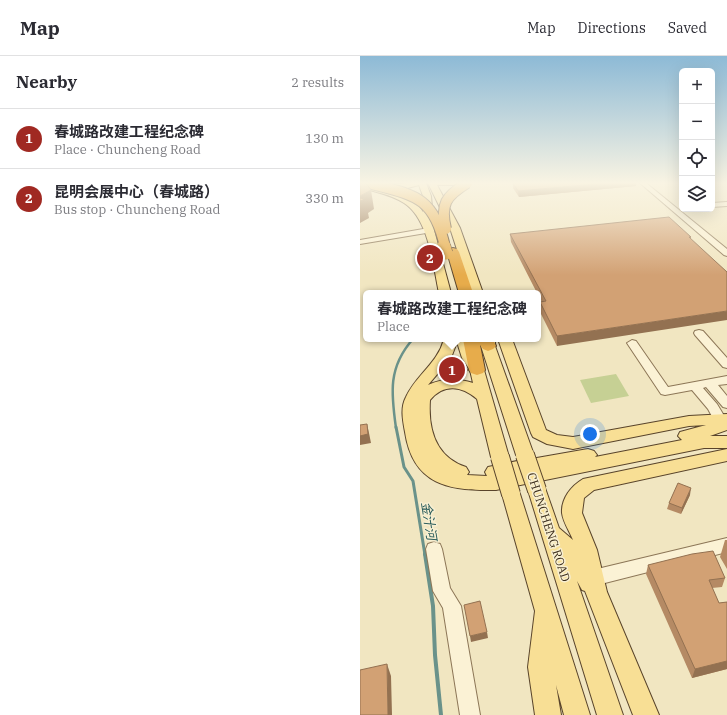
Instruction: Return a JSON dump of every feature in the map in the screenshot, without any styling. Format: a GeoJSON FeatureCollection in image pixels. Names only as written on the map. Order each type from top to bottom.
{"type":"FeatureCollection","features":[{"type":"Feature","properties":{"kind":"highway"},"geometry":{"type":"LineString","coordinates":[[432,214],[450,252],[465,290]]}},
{"type":"Feature","properties":{"kind":"highway"},"geometry":{"type":"LineString","coordinates":[[443,214],[457,290]]}},
{"type":"Feature","properties":{"kind":"highway"},"geometry":{"type":"LineString","coordinates":[[471,342],[477,370]]}},
{"type":"Feature","properties":{"kind":"main road"},"geometry":{"type":"LineString","coordinates":[[421,214],[429,230]]}},
{"type":"Feature","properties":{"kind":"main road"},"geometry":{"type":"LineString","coordinates":[[428,214],[429,230],[444,290]]}},
{"type":"Feature","properties":{"kind":"main road"},"geometry":{"type":"LineString","coordinates":[[448,214],[455,227]]}},
{"type":"Feature","properties":{"kind":"main road"},"geometry":{"type":"LineString","coordinates":[[451,214],[476,290]]}},
{"type":"Feature","properties":{"kind":"main road"},"geometry":{"type":"LineString","coordinates":[[466,261],[484,282],[487,290]]}},
{"type":"Feature","properties":{"kind":"main road"},"geometry":{"type":"LineString","coordinates":[[451,342],[444,358],[417,391],[411,401],[410,407],[419,458],[431,470],[450,479],[471,483],[496,482],[704,442],[727,442]]}},
{"type":"Feature","properties":{"kind":"main road"},"geometry":{"type":"LineString","coordinates":[[464,342],[469,358],[477,370],[500,457],[546,605],[577,715]]}},
{"type":"Feature","properties":{"kind":"main road"},"geometry":{"type":"LineString","coordinates":[[506,342],[539,433],[553,440],[573,443],[689,421],[725,421]]}},
{"type":"Feature","properties":{"kind":"main road"},"geometry":{"type":"LineString","coordinates":[[488,344],[505,364],[517,393],[532,412]]}},
{"type":"Feature","properties":{"kind":"main road","name":"CHUNCHENG ROAD"},"geometry":{"type":"LineString","coordinates":[[488,344],[610,715]]}},
{"type":"Feature","properties":{"kind":"main road"},"geometry":{"type":"LineString","coordinates":[[484,397],[468,386],[453,384],[436,387],[428,392],[422,399],[423,424],[428,446],[432,454],[446,467],[464,473],[488,473],[699,434],[725,421]]}},
{"type":"Feature","properties":{"kind":"main road"},"geometry":{"type":"LineString","coordinates":[[646,715],[595,585],[587,550],[572,513],[575,497],[580,490],[589,484],[727,455]]}},
{"type":"Feature","properties":{"kind":"main road"},"geometry":{"type":"LineString","coordinates":[[551,534],[571,551],[595,585]]}},
{"type":"Feature","properties":{"kind":"main road"},"geometry":{"type":"LineString","coordinates":[[546,605],[540,667],[548,715]]}},
{"type":"Feature","properties":{"kind":"main road"},"geometry":{"type":"LineString","coordinates":[[631,678],[638,715]]}},
{"type":"Feature","properties":{"kind":"street"},"geometry":{"type":"LineString","coordinates":[[684,214],[727,254]]}},
{"type":"Feature","properties":{"kind":"street"},"geometry":{"type":"LineString","coordinates":[[685,214],[727,248]]}},
{"type":"Feature","properties":{"kind":"street"},"geometry":{"type":"LineString","coordinates":[[360,242],[429,230]]}},
{"type":"Feature","properties":{"kind":"street"},"geometry":{"type":"LineString","coordinates":[[700,333],[727,365]]}},
{"type":"Feature","properties":{"kind":"street"},"geometry":{"type":"LineString","coordinates":[[632,344],[665,391],[727,380]]}},
{"type":"Feature","properties":{"kind":"street"},"geometry":{"type":"LineString","coordinates":[[709,384],[727,404]]}},
{"type":"Feature","properties":{"kind":"street"},"geometry":{"type":"LineString","coordinates":[[695,386],[725,421]]}},
{"type":"Feature","properties":{"kind":"street"},"geometry":{"type":"LineString","coordinates":[[595,585],[727,545]]}},
{"type":"Feature","properties":{"kind":"street"},"geometry":{"type":"LineString","coordinates":[[434,549],[442,591],[452,606],[470,715]]}},
{"type":"Feature","properties":{"kind":"green space"},"geometry":{"type":"Polygon","coordinates":[[[616,374],[629,396],[591,403],[580,380],[616,374]]]}},
{"type":"Feature","properties":{"kind":"building"},"geometry":{"type":"Polygon","coordinates":[[[669,217],[727,272],[727,311],[557,336],[541,304],[541,302],[546,301],[541,290],[510,234],[669,217]]]}},
{"type":"Feature","properties":{"kind":"building"},"geometry":{"type":"Polygon","coordinates":[[[367,424],[368,434],[360,436],[360,425],[367,424]]]}},
{"type":"Feature","properties":{"kind":"building"},"geometry":{"type":"Polygon","coordinates":[[[678,483],[691,488],[682,508],[669,503],[678,483]]]}},
{"type":"Feature","properties":{"kind":"building"},"geometry":{"type":"Polygon","coordinates":[[[713,551],[725,578],[709,580],[719,603],[727,602],[727,661],[695,669],[648,565],[692,554],[713,551]]]}},
{"type":"Feature","properties":{"kind":"building"},"geometry":{"type":"Polygon","coordinates":[[[480,601],[487,632],[470,636],[464,605],[480,601]]]}},
{"type":"Feature","properties":{"kind":"building"},"geometry":{"type":"Polygon","coordinates":[[[387,664],[388,715],[360,715],[360,670],[387,664]]]}},
{"type":"Feature","properties":{"kind":"waterway","name":"金汁河"},"geometry":{"type":"LineString","coordinates":[[396,428],[393,403],[393,381],[399,360],[411,342]]}},
{"type":"Feature","properties":{"kind":"waterway","name":"金汁河"},"geometry":{"type":"LineString","coordinates":[[396,427],[404,467],[413,481],[425,555]]}},
{"type":"Feature","properties":{"kind":"waterway","name":"金汁河"},"geometry":{"type":"LineString","coordinates":[[425,554],[433,606],[435,655],[441,715]]}},
{"type":"Feature","properties":{"kind":"place","name":"昆明会展中心（春城路）"},"geometry":{"type":"Point","coordinates":[430,258]}},
{"type":"Feature","properties":{"kind":"place","name":"春城路改建工程纪念碑"},"geometry":{"type":"Point","coordinates":[452,370]}}]}
